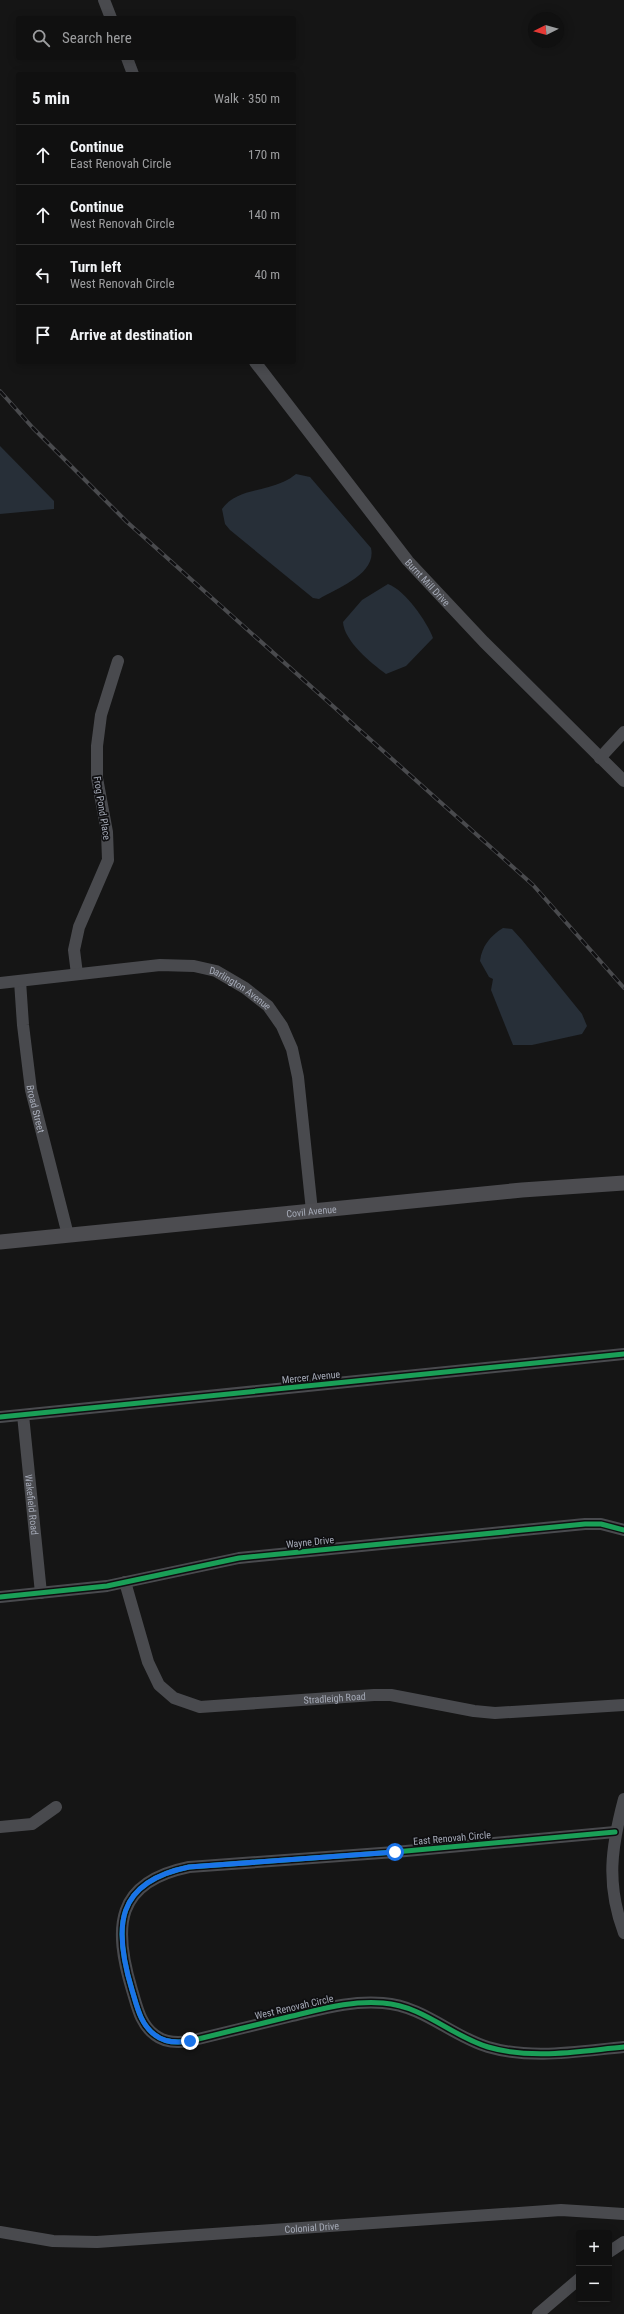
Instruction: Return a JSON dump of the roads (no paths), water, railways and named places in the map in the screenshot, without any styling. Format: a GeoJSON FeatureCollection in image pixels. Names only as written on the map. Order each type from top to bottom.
{"type":"FeatureCollection","features":[{"type":"Feature","properties":{"kind":"main road","name":"Covil Avenue"},"geometry":{"type":"LineString","coordinates":[[0,1242],[522,1190],[624,1183]]}},
{"type":"Feature","properties":{"kind":"street"},"geometry":{"type":"LineString","coordinates":[[104,0],[110,16]]}},
{"type":"Feature","properties":{"kind":"street"},"geometry":{"type":"LineString","coordinates":[[128,60],[132,72]]}},
{"type":"Feature","properties":{"kind":"street","name":"Burnt Mill Drive"},"geometry":{"type":"LineString","coordinates":[[257,364],[408,561],[484,642],[624,781]]}},
{"type":"Feature","properties":{"kind":"street","name":"Frog Pond Place"},"geometry":{"type":"LineString","coordinates":[[77,974],[74,950],[80,927],[108,860],[107,832],[97,778],[97,746],[101,715],[118,661]]}},
{"type":"Feature","properties":{"kind":"street"},"geometry":{"type":"LineString","coordinates":[[600,758],[624,732]]}},
{"type":"Feature","properties":{"kind":"street","name":"Darlington Avenue"},"geometry":{"type":"LineString","coordinates":[[0,983],[160,966],[194,966],[216,971],[245,988],[268,1006],[282,1026],[292,1049],[298,1077],[312,1211]]}},
{"type":"Feature","properties":{"kind":"street","name":"Broad Street"},"geometry":{"type":"LineString","coordinates":[[20,981],[23,1024],[32,1090],[68,1235]]}},
{"type":"Feature","properties":{"kind":"street","name":"Mercer Avenue"},"geometry":{"type":"LineString","coordinates":[[0,1418],[624,1354]]}},
{"type":"Feature","properties":{"kind":"street","name":"Wakefield Road"},"geometry":{"type":"LineString","coordinates":[[23,1415],[41,1593]]}},
{"type":"Feature","properties":{"kind":"street","name":"Wayne Drive"},"geometry":{"type":"LineString","coordinates":[[0,1597],[125,1582],[247,1558],[585,1524],[601,1524],[624,1530]]}},
{"type":"Feature","properties":{"kind":"street","name":"Stradleigh Road"},"geometry":{"type":"LineString","coordinates":[[125,1582],[148,1662],[156,1680],[164,1691],[174,1698],[193,1706],[224,1706],[374,1695],[390,1695],[485,1713],[624,1705]]}},
{"type":"Feature","properties":{"kind":"street"},"geometry":{"type":"LineString","coordinates":[[624,1799],[615,1832],[612,1882],[614,1901],[624,1933]]}},
{"type":"Feature","properties":{"kind":"street"},"geometry":{"type":"LineString","coordinates":[[0,1826],[32,1824],[56,1807]]}},
{"type":"Feature","properties":{"kind":"street","name":"East Renovah Circle"},"geometry":{"type":"LineString","coordinates":[[170,1872],[189,1867],[395,1852],[615,1832]]}},
{"type":"Feature","properties":{"kind":"street","name":"West Renovah Circle"},"geometry":{"type":"LineString","coordinates":[[170,1872],[149,1881],[136,1892],[123,1919],[120,1937],[125,1968],[142,2020],[154,2035],[161,2039],[173,2042],[190,2041],[336,2006],[370,2002],[391,2004],[412,2009],[476,2042],[513,2053],[540,2053],[624,2047]]}},
{"type":"Feature","properties":{"kind":"street","name":"Colonial Drive"},"geometry":{"type":"LineString","coordinates":[[0,2232],[53,2241],[97,2242],[561,2210],[624,2214]]}},
{"type":"Feature","properties":{"kind":"street"},"geometry":{"type":"LineString","coordinates":[[612,2250],[624,2242]]}},
{"type":"Feature","properties":{"kind":"street"},"geometry":{"type":"LineString","coordinates":[[538,2314],[576,2281]]}},
{"type":"Feature","properties":{"kind":"railway"},"geometry":{"type":"LineString","coordinates":[[0,391],[33,428],[127,522],[533,885],[624,988]]}}]}
